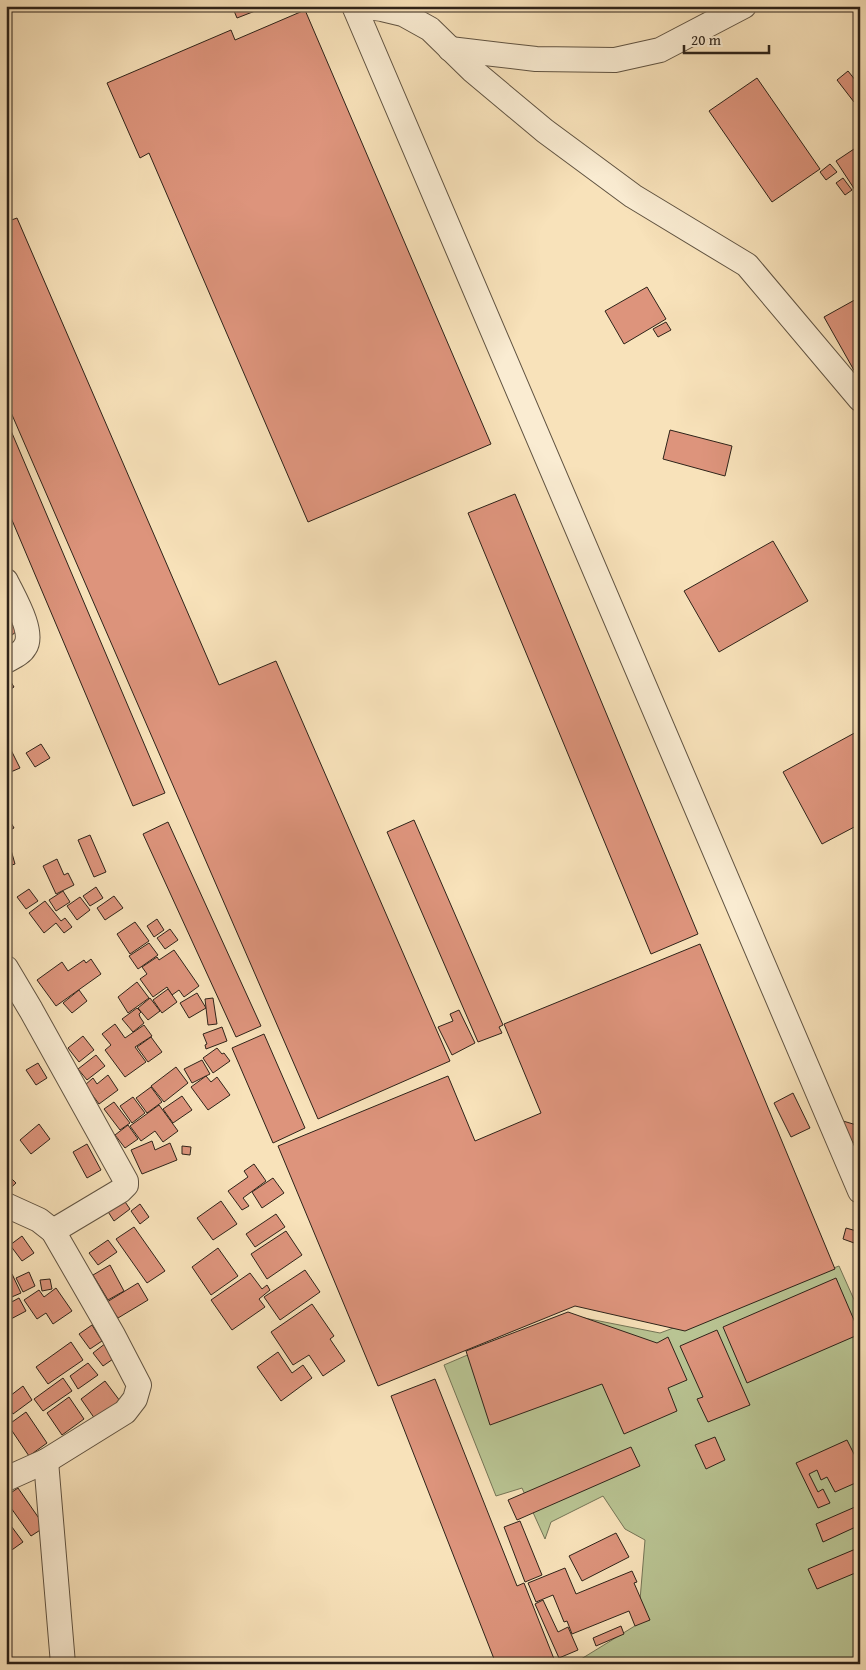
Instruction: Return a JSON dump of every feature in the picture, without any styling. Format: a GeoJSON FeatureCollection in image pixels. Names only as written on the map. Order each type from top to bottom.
{"type":"FeatureCollection","features":[{"type":"Feature","properties":{"kind":"street"},"geometry":{"type":"LineString","coordinates":[[354,6],[860,1191]]}},
{"type":"Feature","properties":{"kind":"street"},"geometry":{"type":"LineString","coordinates":[[360,6],[382,8],[403,14],[430,30],[472,70],[553,137],[633,196],[747,266],[860,399]]}},
{"type":"Feature","properties":{"kind":"street"},"geometry":{"type":"LineString","coordinates":[[450,49],[536,59],[615,60],[660,50],[744,6]]}},
{"type":"Feature","properties":{"kind":"street"},"geometry":{"type":"LineString","coordinates":[[6,581],[26,625],[28,638],[26,646],[20,654],[6,661]]}},
{"type":"Feature","properties":{"kind":"street"},"geometry":{"type":"LineString","coordinates":[[6,968],[126,1181],[126,1185],[120,1191],[53,1231]]}},
{"type":"Feature","properties":{"kind":"street"},"geometry":{"type":"LineString","coordinates":[[6,1206],[39,1220],[53,1231],[108,1327],[139,1386],[135,1399],[125,1412],[46,1461],[6,1479]]}},
{"type":"Feature","properties":{"kind":"street"},"geometry":{"type":"LineString","coordinates":[[46,1461],[63,1664]]}},
{"type":"Feature","properties":{"kind":"green space"},"geometry":{"type":"Polygon","coordinates":[[[839,1266],[860,1313],[860,1664],[573,1664],[638,1624],[645,1540],[625,1529],[603,1496],[551,1522],[545,1539],[522,1488],[496,1496],[444,1365],[564,1314],[660,1333],[839,1266]]]}},
{"type":"Feature","properties":{"kind":"building"},"geometry":{"type":"Polygon","coordinates":[[[232,6],[268,6],[237,18],[232,6]]]}},
{"type":"Feature","properties":{"kind":"building"},"geometry":{"type":"Polygon","coordinates":[[[305,10],[491,444],[308,522],[149,153],[140,158],[107,83],[231,30],[235,40],[305,10]]]}},
{"type":"Feature","properties":{"kind":"building"},"geometry":{"type":"Polygon","coordinates":[[[848,71],[860,86],[860,98],[854,102],[837,80],[848,71]]]}},
{"type":"Feature","properties":{"kind":"building"},"geometry":{"type":"Polygon","coordinates":[[[757,78],[820,169],[772,202],[709,111],[757,78]]]}},
{"type":"Feature","properties":{"kind":"building"},"geometry":{"type":"Polygon","coordinates":[[[860,145],[860,187],[855,190],[836,161],[860,145]]]}},
{"type":"Feature","properties":{"kind":"building"},"geometry":{"type":"Polygon","coordinates":[[[830,164],[837,172],[826,180],[820,172],[830,164]]]}},
{"type":"Feature","properties":{"kind":"building"},"geometry":{"type":"Polygon","coordinates":[[[843,178],[852,190],[845,195],[836,183],[843,178]]]}},
{"type":"Feature","properties":{"kind":"building"},"geometry":{"type":"Polygon","coordinates":[[[17,218],[219,685],[276,661],[450,1061],[318,1119],[6,401],[6,222],[17,218]]]}},
{"type":"Feature","properties":{"kind":"building"},"geometry":{"type":"Polygon","coordinates":[[[647,287],[666,319],[624,344],[605,311],[647,287]]]}},
{"type":"Feature","properties":{"kind":"building"},"geometry":{"type":"Polygon","coordinates":[[[860,297],[860,381],[824,317],[860,297]]]}},
{"type":"Feature","properties":{"kind":"building"},"geometry":{"type":"Polygon","coordinates":[[[666,322],[671,330],[658,337],[653,329],[666,322]]]}},
{"type":"Feature","properties":{"kind":"building"},"geometry":{"type":"Polygon","coordinates":[[[6,419],[165,793],[133,806],[6,506],[6,419]]]}},
{"type":"Feature","properties":{"kind":"building"},"geometry":{"type":"Polygon","coordinates":[[[670,430],[732,446],[725,476],[663,459],[670,430]]]}},
{"type":"Feature","properties":{"kind":"building"},"geometry":{"type":"Polygon","coordinates":[[[515,494],[698,934],[651,954],[468,513],[515,494]]]}},
{"type":"Feature","properties":{"kind":"building"},"geometry":{"type":"Polygon","coordinates":[[[773,541],[808,601],[719,652],[684,591],[773,541]]]}},
{"type":"Feature","properties":{"kind":"building"},"geometry":{"type":"Polygon","coordinates":[[[6,617],[17,631],[6,640],[6,617]]]}},
{"type":"Feature","properties":{"kind":"building"},"geometry":{"type":"Polygon","coordinates":[[[6,674],[14,687],[6,692],[6,674]]]}},
{"type":"Feature","properties":{"kind":"building"},"geometry":{"type":"Polygon","coordinates":[[[860,730],[860,824],[822,844],[783,772],[860,730]]]}},
{"type":"Feature","properties":{"kind":"building"},"geometry":{"type":"Polygon","coordinates":[[[41,744],[50,758],[35,767],[26,753],[41,744]]]}},
{"type":"Feature","properties":{"kind":"building"},"geometry":{"type":"Polygon","coordinates":[[[10,748],[20,768],[6,774],[6,750],[10,748]]]}},
{"type":"Feature","properties":{"kind":"building"},"geometry":{"type":"Polygon","coordinates":[[[6,814],[14,828],[6,832],[6,814]]]}},
{"type":"Feature","properties":{"kind":"building"},"geometry":{"type":"Polygon","coordinates":[[[414,820],[503,1025],[499,1027],[502,1033],[478,1042],[387,832],[414,820]]]}},
{"type":"Feature","properties":{"kind":"building"},"geometry":{"type":"Polygon","coordinates":[[[168,822],[261,1026],[236,1037],[143,834],[168,822]]]}},
{"type":"Feature","properties":{"kind":"building"},"geometry":{"type":"Polygon","coordinates":[[[90,835],[106,872],[94,877],[78,840],[90,835]]]}},
{"type":"Feature","properties":{"kind":"building"},"geometry":{"type":"Polygon","coordinates":[[[11,850],[15,864],[6,867],[6,852],[11,850]]]}},
{"type":"Feature","properties":{"kind":"building"},"geometry":{"type":"Polygon","coordinates":[[[57,859],[64,875],[68,873],[74,885],[56,894],[43,866],[57,859]]]}},
{"type":"Feature","properties":{"kind":"building"},"geometry":{"type":"Polygon","coordinates":[[[96,887],[103,898],[90,906],[83,896],[96,887]]]}},
{"type":"Feature","properties":{"kind":"building"},"geometry":{"type":"Polygon","coordinates":[[[29,889],[38,901],[26,909],[17,897],[29,889]]]}},
{"type":"Feature","properties":{"kind":"building"},"geometry":{"type":"Polygon","coordinates":[[[63,891],[70,902],[56,911],[49,900],[63,891]]]}},
{"type":"Feature","properties":{"kind":"building"},"geometry":{"type":"Polygon","coordinates":[[[114,896],[123,908],[105,920],[97,908],[114,896]]]}},
{"type":"Feature","properties":{"kind":"building"},"geometry":{"type":"Polygon","coordinates":[[[80,897],[90,910],[77,920],[67,906],[80,897]]]}},
{"type":"Feature","properties":{"kind":"building"},"geometry":{"type":"Polygon","coordinates":[[[45,901],[61,921],[65,918],[72,927],[64,933],[56,923],[44,933],[29,913],[45,901]]]}},
{"type":"Feature","properties":{"kind":"building"},"geometry":{"type":"Polygon","coordinates":[[[157,919],[164,930],[154,937],[147,926],[157,919]]]}},
{"type":"Feature","properties":{"kind":"building"},"geometry":{"type":"Polygon","coordinates":[[[135,922],[149,941],[130,954],[117,934],[135,922]]]}},
{"type":"Feature","properties":{"kind":"building"},"geometry":{"type":"Polygon","coordinates":[[[170,929],[178,940],[165,949],[157,938],[170,929]]]}},
{"type":"Feature","properties":{"kind":"building"},"geometry":{"type":"Polygon","coordinates":[[[149,943],[158,955],[138,969],[129,956],[149,943]]]}},
{"type":"Feature","properties":{"kind":"building"},"geometry":{"type":"Polygon","coordinates":[[[700,944],[835,1269],[685,1331],[575,1306],[378,1386],[278,1146],[448,1076],[475,1141],[541,1113],[504,1024],[700,944]]]}},
{"type":"Feature","properties":{"kind":"building"},"geometry":{"type":"Polygon","coordinates":[[[174,950],[199,986],[184,997],[179,990],[172,995],[167,987],[153,997],[140,979],[147,974],[142,967],[157,957],[159,960],[174,950]]]}},
{"type":"Feature","properties":{"kind":"building"},"geometry":{"type":"Polygon","coordinates":[[[91,959],[101,974],[56,1006],[37,980],[62,962],[68,971],[84,960],[86,963],[91,959]]]}},
{"type":"Feature","properties":{"kind":"building"},"geometry":{"type":"Polygon","coordinates":[[[137,982],[149,998],[128,1013],[118,997],[137,982]]]}},
{"type":"Feature","properties":{"kind":"building"},"geometry":{"type":"Polygon","coordinates":[[[168,989],[177,1002],[162,1013],[153,1000],[168,989]]]}},
{"type":"Feature","properties":{"kind":"building"},"geometry":{"type":"Polygon","coordinates":[[[79,990],[87,1001],[72,1013],[63,1003],[79,990]]]}},
{"type":"Feature","properties":{"kind":"building"},"geometry":{"type":"Polygon","coordinates":[[[197,993],[206,1008],[189,1018],[180,1003],[197,993]]]}},
{"type":"Feature","properties":{"kind":"building"},"geometry":{"type":"Polygon","coordinates":[[[150,998],[160,1011],[148,1020],[138,1008],[150,998]]]}},
{"type":"Feature","properties":{"kind":"building"},"geometry":{"type":"Polygon","coordinates":[[[213,998],[217,1024],[208,1025],[205,999],[213,998]]]}},
{"type":"Feature","properties":{"kind":"building"},"geometry":{"type":"Polygon","coordinates":[[[6,1005],[12,1013],[6,1018],[6,1005]]]}},
{"type":"Feature","properties":{"kind":"building"},"geometry":{"type":"Polygon","coordinates":[[[137,1008],[141,1012],[139,1014],[144,1023],[133,1032],[122,1019],[137,1008]]]}},
{"type":"Feature","properties":{"kind":"building"},"geometry":{"type":"Polygon","coordinates":[[[459,1010],[475,1043],[452,1055],[438,1027],[453,1021],[450,1014],[459,1010]]]}},
{"type":"Feature","properties":{"kind":"building"},"geometry":{"type":"Polygon","coordinates":[[[115,1024],[125,1038],[144,1025],[152,1036],[135,1047],[146,1062],[125,1077],[105,1050],[111,1045],[102,1034],[115,1024]]]}},
{"type":"Feature","properties":{"kind":"building"},"geometry":{"type":"Polygon","coordinates":[[[222,1027],[227,1041],[206,1049],[205,1045],[207,1044],[203,1034],[222,1027]]]}},
{"type":"Feature","properties":{"kind":"building"},"geometry":{"type":"Polygon","coordinates":[[[264,1034],[305,1128],[273,1143],[232,1048],[264,1034]]]}},
{"type":"Feature","properties":{"kind":"building"},"geometry":{"type":"Polygon","coordinates":[[[83,1036],[94,1050],[79,1062],[68,1048],[83,1036]]]}},
{"type":"Feature","properties":{"kind":"building"},"geometry":{"type":"Polygon","coordinates":[[[151,1037],[162,1052],[148,1062],[137,1047],[151,1037]]]}},
{"type":"Feature","properties":{"kind":"building"},"geometry":{"type":"Polygon","coordinates":[[[217,1048],[230,1061],[213,1073],[203,1058],[217,1048]]]}},
{"type":"Feature","properties":{"kind":"building"},"geometry":{"type":"Polygon","coordinates":[[[96,1055],[105,1066],[87,1080],[78,1069],[96,1055]]]}},
{"type":"Feature","properties":{"kind":"building"},"geometry":{"type":"Polygon","coordinates":[[[202,1060],[210,1074],[192,1083],[184,1069],[202,1060]]]}},
{"type":"Feature","properties":{"kind":"building"},"geometry":{"type":"Polygon","coordinates":[[[38,1063],[47,1078],[36,1085],[26,1070],[38,1063]]]}},
{"type":"Feature","properties":{"kind":"building"},"geometry":{"type":"Polygon","coordinates":[[[176,1067],[188,1083],[164,1102],[151,1086],[176,1067]]]}},
{"type":"Feature","properties":{"kind":"building"},"geometry":{"type":"Polygon","coordinates":[[[108,1075],[118,1090],[99,1104],[85,1085],[93,1078],[97,1084],[108,1075]]]}},
{"type":"Feature","properties":{"kind":"building"},"geometry":{"type":"Polygon","coordinates":[[[206,1076],[211,1082],[217,1077],[230,1095],[208,1110],[191,1087],[206,1076]]]}},
{"type":"Feature","properties":{"kind":"building"},"geometry":{"type":"Polygon","coordinates":[[[151,1087],[162,1102],[147,1113],[136,1098],[151,1087]]]}},
{"type":"Feature","properties":{"kind":"building"},"geometry":{"type":"Polygon","coordinates":[[[793,1093],[810,1128],[791,1137],[774,1103],[793,1093]]]}},
{"type":"Feature","properties":{"kind":"building"},"geometry":{"type":"Polygon","coordinates":[[[182,1096],[192,1110],[173,1123],[163,1109],[182,1096]]]}},
{"type":"Feature","properties":{"kind":"building"},"geometry":{"type":"Polygon","coordinates":[[[133,1097],[145,1113],[132,1123],[120,1106],[133,1097]]]}},
{"type":"Feature","properties":{"kind":"building"},"geometry":{"type":"Polygon","coordinates":[[[114,1102],[130,1123],[120,1130],[104,1109],[114,1102]]]}},
{"type":"Feature","properties":{"kind":"building"},"geometry":{"type":"Polygon","coordinates":[[[159,1105],[178,1131],[163,1142],[155,1131],[141,1141],[130,1126],[159,1105]]]}},
{"type":"Feature","properties":{"kind":"building"},"geometry":{"type":"Polygon","coordinates":[[[843,1121],[860,1126],[860,1144],[838,1138],[843,1121]]]}},
{"type":"Feature","properties":{"kind":"building"},"geometry":{"type":"Polygon","coordinates":[[[39,1124],[50,1139],[31,1154],[20,1140],[39,1124]]]}},
{"type":"Feature","properties":{"kind":"building"},"geometry":{"type":"Polygon","coordinates":[[[128,1125],[138,1139],[125,1148],[115,1135],[128,1125]]]}},
{"type":"Feature","properties":{"kind":"building"},"geometry":{"type":"Polygon","coordinates":[[[152,1141],[155,1150],[170,1143],[177,1160],[142,1174],[131,1150],[152,1141]]]}},
{"type":"Feature","properties":{"kind":"building"},"geometry":{"type":"Polygon","coordinates":[[[87,1144],[101,1170],[87,1178],[73,1152],[87,1144]]]}},
{"type":"Feature","properties":{"kind":"building"},"geometry":{"type":"Polygon","coordinates":[[[182,1146],[191,1147],[190,1155],[182,1154],[182,1146]]]}},
{"type":"Feature","properties":{"kind":"building"},"geometry":{"type":"Polygon","coordinates":[[[254,1164],[266,1181],[243,1198],[249,1206],[242,1210],[228,1191],[248,1177],[244,1171],[254,1164]]]}},
{"type":"Feature","properties":{"kind":"building"},"geometry":{"type":"Polygon","coordinates":[[[6,1173],[16,1183],[6,1192],[6,1173]]]}},
{"type":"Feature","properties":{"kind":"building"},"geometry":{"type":"Polygon","coordinates":[[[273,1178],[284,1193],[262,1208],[252,1192],[273,1178]]]}},
{"type":"Feature","properties":{"kind":"building"},"geometry":{"type":"Polygon","coordinates":[[[121,1196],[130,1209],[114,1221],[105,1207],[121,1196]]]}},
{"type":"Feature","properties":{"kind":"building"},"geometry":{"type":"Polygon","coordinates":[[[221,1201],[237,1224],[213,1240],[197,1218],[221,1201]]]}},
{"type":"Feature","properties":{"kind":"building"},"geometry":{"type":"Polygon","coordinates":[[[140,1204],[149,1217],[140,1224],[131,1211],[140,1204]]]}},
{"type":"Feature","properties":{"kind":"building"},"geometry":{"type":"Polygon","coordinates":[[[276,1214],[285,1227],[255,1247],[246,1234],[276,1214]]]}},
{"type":"Feature","properties":{"kind":"building"},"geometry":{"type":"Polygon","coordinates":[[[134,1227],[165,1271],[147,1283],[116,1239],[134,1227]]]}},
{"type":"Feature","properties":{"kind":"building"},"geometry":{"type":"Polygon","coordinates":[[[846,1228],[860,1232],[857,1244],[843,1239],[846,1228]]]}},
{"type":"Feature","properties":{"kind":"building"},"geometry":{"type":"Polygon","coordinates":[[[286,1231],[302,1255],[267,1279],[251,1254],[286,1231]]]}},
{"type":"Feature","properties":{"kind":"building"},"geometry":{"type":"Polygon","coordinates":[[[22,1236],[34,1253],[22,1261],[10,1245],[22,1236]]]}},
{"type":"Feature","properties":{"kind":"building"},"geometry":{"type":"Polygon","coordinates":[[[108,1240],[117,1252],[98,1265],[89,1253],[108,1240]]]}},
{"type":"Feature","properties":{"kind":"building"},"geometry":{"type":"Polygon","coordinates":[[[218,1248],[238,1276],[211,1295],[192,1267],[218,1248]]]}},
{"type":"Feature","properties":{"kind":"building"},"geometry":{"type":"Polygon","coordinates":[[[110,1265],[124,1291],[108,1300],[93,1275],[110,1265]]]}},
{"type":"Feature","properties":{"kind":"building"},"geometry":{"type":"Polygon","coordinates":[[[305,1270],[320,1292],[280,1320],[264,1297],[305,1270]]]}},
{"type":"Feature","properties":{"kind":"building"},"geometry":{"type":"Polygon","coordinates":[[[29,1272],[35,1286],[23,1292],[16,1278],[29,1272]]]}},
{"type":"Feature","properties":{"kind":"building"},"geometry":{"type":"Polygon","coordinates":[[[250,1273],[262,1289],[267,1285],[270,1290],[259,1299],[265,1307],[232,1330],[211,1300],[250,1273]]]}},
{"type":"Feature","properties":{"kind":"building"},"geometry":{"type":"Polygon","coordinates":[[[12,1274],[21,1293],[7,1299],[6,1276],[12,1274]]]}},
{"type":"Feature","properties":{"kind":"building"},"geometry":{"type":"Polygon","coordinates":[[[836,1278],[860,1334],[747,1383],[723,1327],[836,1278]]]}},
{"type":"Feature","properties":{"kind":"building"},"geometry":{"type":"Polygon","coordinates":[[[50,1279],[52,1289],[42,1291],[40,1280],[50,1279]]]}},
{"type":"Feature","properties":{"kind":"building"},"geometry":{"type":"Polygon","coordinates":[[[138,1283],[148,1300],[118,1318],[107,1302],[138,1283]]]}},
{"type":"Feature","properties":{"kind":"building"},"geometry":{"type":"Polygon","coordinates":[[[56,1288],[72,1311],[53,1324],[46,1313],[37,1319],[24,1300],[39,1290],[44,1297],[56,1288]]]}},
{"type":"Feature","properties":{"kind":"building"},"geometry":{"type":"Polygon","coordinates":[[[19,1298],[26,1311],[9,1320],[6,1316],[6,1305],[19,1298]]]}},
{"type":"Feature","properties":{"kind":"building"},"geometry":{"type":"Polygon","coordinates":[[[312,1304],[334,1336],[330,1339],[345,1361],[323,1376],[309,1355],[293,1365],[271,1332],[312,1304]]]}},
{"type":"Feature","properties":{"kind":"building"},"geometry":{"type":"Polygon","coordinates":[[[568,1312],[657,1343],[668,1337],[687,1380],[668,1388],[677,1411],[624,1434],[602,1384],[490,1425],[466,1351],[568,1312]]]}},
{"type":"Feature","properties":{"kind":"building"},"geometry":{"type":"Polygon","coordinates":[[[92,1325],[102,1341],[90,1349],[79,1334],[92,1325]]]}},
{"type":"Feature","properties":{"kind":"building"},"geometry":{"type":"Polygon","coordinates":[[[717,1330],[750,1405],[708,1422],[697,1399],[703,1397],[680,1346],[717,1330]]]}},
{"type":"Feature","properties":{"kind":"building"},"geometry":{"type":"Polygon","coordinates":[[[71,1342],[83,1360],[48,1384],[36,1367],[71,1342]]]}},
{"type":"Feature","properties":{"kind":"building"},"geometry":{"type":"Polygon","coordinates":[[[106,1343],[116,1357],[103,1366],[93,1353],[106,1343]]]}},
{"type":"Feature","properties":{"kind":"building"},"geometry":{"type":"Polygon","coordinates":[[[278,1352],[292,1373],[303,1365],[312,1378],[281,1401],[257,1367],[278,1352]]]}},
{"type":"Feature","properties":{"kind":"building"},"geometry":{"type":"Polygon","coordinates":[[[88,1363],[98,1375],[78,1389],[70,1376],[88,1363]]]}},
{"type":"Feature","properties":{"kind":"building"},"geometry":{"type":"Polygon","coordinates":[[[63,1378],[72,1391],[43,1411],[34,1399],[63,1378]]]}},
{"type":"Feature","properties":{"kind":"building"},"geometry":{"type":"Polygon","coordinates":[[[435,1379],[517,1586],[524,1583],[556,1664],[496,1664],[391,1396],[435,1379]]]}},
{"type":"Feature","properties":{"kind":"building"},"geometry":{"type":"Polygon","coordinates":[[[105,1381],[120,1401],[95,1419],[81,1399],[105,1381]]]}},
{"type":"Feature","properties":{"kind":"building"},"geometry":{"type":"Polygon","coordinates":[[[23,1386],[32,1400],[13,1414],[6,1403],[6,1399],[23,1386]]]}},
{"type":"Feature","properties":{"kind":"building"},"geometry":{"type":"Polygon","coordinates":[[[69,1397],[84,1419],[62,1435],[47,1413],[69,1397]]]}},
{"type":"Feature","properties":{"kind":"building"},"geometry":{"type":"Polygon","coordinates":[[[26,1412],[47,1443],[29,1456],[8,1425],[26,1412]]]}},
{"type":"Feature","properties":{"kind":"building"},"geometry":{"type":"Polygon","coordinates":[[[715,1437],[725,1460],[706,1469],[695,1445],[715,1437]]]}},
{"type":"Feature","properties":{"kind":"building"},"geometry":{"type":"Polygon","coordinates":[[[847,1440],[860,1466],[860,1481],[835,1492],[827,1477],[821,1480],[817,1470],[809,1474],[818,1492],[823,1489],[830,1503],[818,1508],[796,1463],[847,1440]]]}},
{"type":"Feature","properties":{"kind":"building"},"geometry":{"type":"Polygon","coordinates":[[[631,1447],[640,1466],[517,1520],[508,1500],[631,1447]]]}},
{"type":"Feature","properties":{"kind":"building"},"geometry":{"type":"Polygon","coordinates":[[[18,1488],[45,1527],[31,1536],[6,1501],[6,1496],[18,1488]]]}},
{"type":"Feature","properties":{"kind":"building"},"geometry":{"type":"Polygon","coordinates":[[[855,1507],[860,1518],[860,1525],[823,1542],[816,1524],[855,1507]]]}},
{"type":"Feature","properties":{"kind":"building"},"geometry":{"type":"Polygon","coordinates":[[[6,1519],[23,1542],[9,1552],[6,1548],[6,1519]]]}},
{"type":"Feature","properties":{"kind":"building"},"geometry":{"type":"Polygon","coordinates":[[[520,1521],[542,1575],[525,1582],[504,1527],[520,1521]]]}},
{"type":"Feature","properties":{"kind":"building"},"geometry":{"type":"Polygon","coordinates":[[[616,1533],[629,1557],[582,1581],[569,1556],[616,1533]]]}},
{"type":"Feature","properties":{"kind":"building"},"geometry":{"type":"Polygon","coordinates":[[[858,1548],[860,1552],[860,1571],[817,1589],[808,1569],[858,1548]]]}},
{"type":"Feature","properties":{"kind":"building"},"geometry":{"type":"Polygon","coordinates":[[[565,1568],[576,1594],[632,1571],[637,1582],[634,1583],[650,1620],[635,1626],[629,1611],[572,1634],[567,1621],[564,1622],[553,1595],[536,1602],[528,1583],[565,1568]]]}},
{"type":"Feature","properties":{"kind":"building"},"geometry":{"type":"Polygon","coordinates":[[[543,1600],[558,1632],[568,1627],[578,1650],[559,1658],[535,1604],[543,1600]]]}},
{"type":"Feature","properties":{"kind":"building"},"geometry":{"type":"Polygon","coordinates":[[[621,1626],[624,1634],[596,1646],[593,1638],[621,1626]]]}}]}
